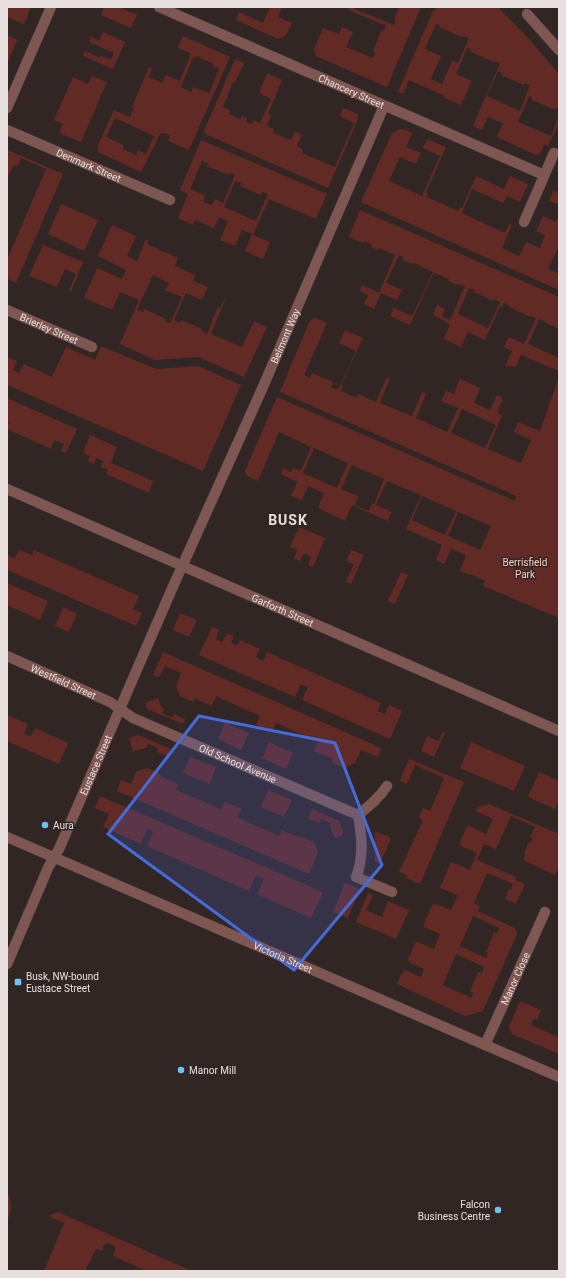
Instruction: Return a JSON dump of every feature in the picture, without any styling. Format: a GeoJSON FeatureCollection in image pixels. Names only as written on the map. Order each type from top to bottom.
{"type":"FeatureCollection","features":[{"type":"Feature","properties":{"kind":"street"},"geometry":{"type":"LineString","coordinates":[[7,108],[51,7]]}},
{"type":"Feature","properties":{"kind":"street","name":"Chancery Street"},"geometry":{"type":"LineString","coordinates":[[160,7],[544,175]]}},
{"type":"Feature","properties":{"kind":"street"},"geometry":{"type":"LineString","coordinates":[[527,14],[559,50]]}},
{"type":"Feature","properties":{"kind":"street","name":"Belmont Way"},"geometry":{"type":"LineString","coordinates":[[183,566],[384,106]]}},
{"type":"Feature","properties":{"kind":"street","name":"Denmark Street"},"geometry":{"type":"LineString","coordinates":[[7,130],[170,200]]}},
{"type":"Feature","properties":{"kind":"street"},"geometry":{"type":"LineString","coordinates":[[524,222],[554,153]]}},
{"type":"Feature","properties":{"kind":"street","name":"Brierley Street"},"geometry":{"type":"LineString","coordinates":[[7,310],[92,347]]}},
{"type":"Feature","properties":{"kind":"street","name":"Garforth Street"},"geometry":{"type":"LineString","coordinates":[[7,489],[559,731]]}},
{"type":"Feature","properties":{"kind":"street","name":"Eustace Street"},"geometry":{"type":"LineString","coordinates":[[7,964],[48,868],[54,858],[183,566]]}},
{"type":"Feature","properties":{"kind":"street","name":"Westfield Street"},"geometry":{"type":"LineString","coordinates":[[7,656],[110,702],[120,708]]}},
{"type":"Feature","properties":{"kind":"street","name":"Old School Avenue"},"geometry":{"type":"LineString","coordinates":[[120,708],[133,718],[358,815]]}},
{"type":"Feature","properties":{"kind":"street"},"geometry":{"type":"LineString","coordinates":[[387,786],[375,802],[358,815],[362,838],[361,864],[356,877],[392,892]]}},
{"type":"Feature","properties":{"kind":"street","name":"Victoria Street"},"geometry":{"type":"LineString","coordinates":[[7,837],[559,1077]]}},
{"type":"Feature","properties":{"kind":"street","name":"Manor Close"},"geometry":{"type":"LineString","coordinates":[[485,1045],[545,912]]}},
{"type":"Feature","properties":{"kind":"highlighted area"},"geometry":{"type":"Polygon","coordinates":[[[199,716],[335,743],[382,865],[294,970],[108,834],[199,716]]]}},
{"type":"Feature","properties":{"kind":"green space"},"geometry":{"type":"Polygon","coordinates":[[[7,7],[31,7],[24,24],[7,17],[7,7]]]}},
{"type":"Feature","properties":{"kind":"green space"},"geometry":{"type":"Polygon","coordinates":[[[104,7],[119,7],[137,15],[131,28],[101,15],[104,7]]]}},
{"type":"Feature","properties":{"kind":"green space"},"geometry":{"type":"Polygon","coordinates":[[[270,7],[282,7],[278,17],[292,23],[286,35],[278,39],[236,20],[239,12],[263,23],[270,7]]]}},
{"type":"Feature","properties":{"kind":"green space"},"geometry":{"type":"Polygon","coordinates":[[[345,7],[355,7],[354,9],[394,25],[396,20],[394,19],[399,7],[421,7],[387,87],[316,56],[314,49],[323,28],[339,34],[342,27],[353,32],[346,47],[373,58],[375,52],[373,51],[381,31],[384,31],[386,26],[345,7]]]}},
{"type":"Feature","properties":{"kind":"green space"},"geometry":{"type":"Polygon","coordinates":[[[437,7],[498,7],[530,40],[559,74],[559,109],[556,108],[555,110],[532,100],[529,96],[518,122],[551,136],[559,116],[559,123],[549,144],[548,146],[544,144],[541,153],[536,155],[497,137],[503,123],[488,117],[482,130],[473,126],[500,63],[471,52],[471,50],[467,48],[456,74],[472,81],[461,105],[409,80],[403,94],[398,92],[432,13],[437,7]],[[436,24],[425,49],[441,56],[431,79],[442,84],[452,61],[458,63],[469,38],[462,37],[439,27],[440,25],[436,24]],[[498,71],[487,96],[520,111],[530,85],[525,83],[524,85],[501,75],[502,73],[498,71]]]}},
{"type":"Feature","properties":{"kind":"green space"},"geometry":{"type":"Polygon","coordinates":[[[103,32],[125,42],[113,69],[83,56],[85,51],[100,58],[101,56],[111,60],[114,53],[89,42],[91,37],[99,41],[103,32]]]}},
{"type":"Feature","properties":{"kind":"green space"},"geometry":{"type":"Polygon","coordinates":[[[7,35],[17,40],[7,64],[7,35]]]}},
{"type":"Feature","properties":{"kind":"green space"},"geometry":{"type":"Polygon","coordinates":[[[183,36],[230,57],[189,150],[168,141],[170,137],[169,135],[164,133],[160,134],[141,172],[98,152],[98,145],[114,110],[130,117],[134,108],[132,107],[149,67],[152,68],[149,77],[162,83],[166,75],[180,81],[190,53],[178,48],[183,36]],[[196,56],[195,58],[193,57],[181,87],[191,92],[193,87],[209,93],[219,69],[213,66],[214,64],[196,56]],[[115,118],[106,137],[124,145],[123,149],[136,155],[138,150],[146,154],[154,136],[115,118]]]}},
{"type":"Feature","properties":{"kind":"green space"},"geometry":{"type":"Polygon","coordinates":[[[235,59],[244,63],[235,83],[233,82],[223,107],[230,110],[229,114],[240,119],[242,116],[247,118],[246,122],[252,124],[254,120],[260,123],[271,99],[259,93],[267,73],[282,80],[268,114],[271,116],[267,126],[274,129],[273,133],[291,140],[295,132],[302,135],[297,146],[303,149],[302,153],[335,167],[354,123],[340,116],[343,108],[358,114],[358,119],[328,188],[203,133],[235,59]]]}},
{"type":"Feature","properties":{"kind":"green space"},"geometry":{"type":"Polygon","coordinates":[[[92,76],[107,82],[81,142],[59,133],[63,124],[54,120],[73,77],[88,84],[92,76]]]}},
{"type":"Feature","properties":{"kind":"green space"},"geometry":{"type":"Polygon","coordinates":[[[400,129],[412,133],[406,147],[421,153],[416,164],[400,157],[389,181],[422,196],[440,156],[423,148],[427,139],[446,147],[426,192],[428,193],[427,197],[458,211],[460,207],[462,208],[476,176],[504,189],[510,176],[528,184],[520,202],[507,196],[503,203],[472,189],[462,213],[505,233],[509,224],[512,225],[502,248],[519,256],[526,242],[540,248],[545,235],[536,231],[543,216],[556,222],[559,215],[559,246],[548,269],[559,274],[559,290],[361,202],[392,133],[400,129]]]}},
{"type":"Feature","properties":{"kind":"green space"},"geometry":{"type":"Polygon","coordinates":[[[201,140],[327,194],[316,219],[269,199],[253,235],[270,242],[263,259],[245,251],[252,234],[242,230],[235,246],[220,240],[228,221],[219,217],[214,228],[195,220],[193,225],[178,218],[188,194],[180,190],[201,140]],[[202,161],[190,189],[205,195],[203,202],[212,205],[215,199],[223,203],[235,175],[230,173],[229,175],[207,166],[208,163],[202,161]],[[235,181],[224,207],[256,221],[268,194],[263,192],[261,195],[240,186],[241,183],[235,181]]]}},
{"type":"Feature","properties":{"kind":"green space"},"geometry":{"type":"Polygon","coordinates":[[[8,150],[63,174],[16,283],[8,279],[7,281],[7,260],[46,169],[21,158],[18,166],[14,165],[9,175],[7,174],[8,150]]]}},
{"type":"Feature","properties":{"kind":"green space"},"geometry":{"type":"Polygon","coordinates":[[[553,191],[559,193],[559,205],[549,201],[553,191]]]}},
{"type":"Feature","properties":{"kind":"green space"},"geometry":{"type":"Polygon","coordinates":[[[61,204],[98,220],[84,251],[48,234],[61,204]]]}},
{"type":"Feature","properties":{"kind":"green space"},"geometry":{"type":"Polygon","coordinates":[[[360,210],[559,297],[559,329],[539,319],[528,344],[559,358],[559,371],[521,355],[516,367],[505,366],[512,351],[504,347],[509,337],[524,344],[536,318],[509,307],[510,306],[504,303],[502,307],[500,306],[485,340],[468,332],[461,347],[444,339],[450,324],[433,315],[437,305],[445,309],[442,316],[450,320],[465,286],[448,281],[449,279],[435,273],[432,276],[410,325],[390,316],[394,308],[412,316],[433,272],[414,263],[413,264],[402,260],[404,257],[399,255],[386,283],[402,290],[397,300],[381,293],[374,309],[364,304],[368,295],[360,291],[362,285],[379,293],[395,255],[379,248],[378,250],[371,247],[371,244],[364,241],[363,243],[349,237],[360,210]],[[469,288],[458,314],[488,328],[500,302],[494,299],[494,301],[474,292],[474,290],[469,288]]]}},
{"type":"Feature","properties":{"kind":"green space"},"geometry":{"type":"Polygon","coordinates":[[[112,225],[136,236],[127,256],[137,261],[146,239],[149,241],[147,244],[178,258],[175,266],[195,275],[193,281],[208,287],[202,300],[186,293],[174,320],[180,323],[181,320],[202,329],[202,331],[207,334],[218,307],[220,308],[227,295],[211,334],[242,347],[254,321],[267,327],[244,377],[198,357],[155,360],[120,344],[139,300],[120,292],[112,310],[84,298],[97,268],[122,279],[126,270],[98,256],[112,225]],[[153,275],[137,310],[143,312],[145,309],[166,319],[165,321],[170,323],[182,297],[165,290],[169,283],[153,275]]]}},
{"type":"Feature","properties":{"kind":"green space"},"geometry":{"type":"Polygon","coordinates":[[[43,245],[83,262],[71,292],[69,291],[76,274],[65,269],[57,287],[29,276],[43,245]]]}},
{"type":"Feature","properties":{"kind":"green space","name":"Berrisfield Park"},"geometry":{"type":"Polygon","coordinates":[[[316,318],[327,323],[304,375],[310,378],[312,373],[333,382],[331,387],[338,390],[356,351],[339,343],[345,330],[363,338],[341,385],[343,386],[341,391],[356,398],[358,394],[376,402],[387,377],[390,378],[380,403],[412,416],[422,392],[426,394],[416,418],[447,432],[458,408],[441,401],[446,391],[454,394],[460,379],[480,388],[474,403],[490,410],[497,395],[503,398],[497,413],[502,415],[488,449],[521,463],[531,440],[514,432],[518,422],[540,431],[559,377],[559,618],[483,586],[485,581],[460,571],[466,555],[451,549],[444,564],[436,560],[442,545],[406,529],[421,495],[387,481],[376,505],[392,512],[388,521],[352,505],[345,521],[318,508],[324,493],[308,486],[302,500],[291,496],[297,482],[281,474],[283,468],[291,472],[293,468],[301,471],[311,447],[279,432],[258,481],[247,476],[245,471],[277,397],[515,501],[516,496],[280,392],[310,320],[316,318]],[[462,409],[451,433],[485,448],[496,425],[462,409]],[[314,448],[303,473],[337,488],[348,463],[314,448]],[[352,465],[341,489],[358,496],[355,505],[369,511],[372,503],[374,504],[384,479],[352,465]],[[422,496],[412,520],[445,535],[456,511],[422,496]],[[458,512],[448,536],[480,550],[491,526],[458,512]]]}},
{"type":"Feature","properties":{"kind":"green space"},"geometry":{"type":"Polygon","coordinates":[[[101,346],[156,369],[198,366],[241,385],[203,471],[7,385],[7,357],[17,361],[13,370],[19,373],[24,364],[52,377],[66,347],[95,360],[101,346]]]}},
{"type":"Feature","properties":{"kind":"green space"},"geometry":{"type":"Polygon","coordinates":[[[7,398],[77,429],[66,453],[61,451],[64,444],[54,440],[51,449],[7,429],[9,423],[7,422],[7,398]]]}},
{"type":"Feature","properties":{"kind":"green space"},"geometry":{"type":"Polygon","coordinates":[[[90,435],[117,447],[111,463],[153,481],[149,493],[106,474],[108,470],[101,467],[103,461],[96,458],[94,464],[88,461],[90,456],[83,453],[90,435]]]}},
{"type":"Feature","properties":{"kind":"green space"},"geometry":{"type":"Polygon","coordinates":[[[299,527],[325,538],[313,567],[308,565],[311,557],[304,553],[300,561],[294,558],[297,550],[290,547],[299,527]]]}},
{"type":"Feature","properties":{"kind":"green space"},"geometry":{"type":"Polygon","coordinates":[[[19,550],[32,555],[34,550],[139,596],[133,609],[142,613],[136,626],[7,570],[7,555],[15,558],[19,550]]]}},
{"type":"Feature","properties":{"kind":"green space"},"geometry":{"type":"Polygon","coordinates":[[[351,550],[364,555],[351,584],[346,582],[354,564],[346,561],[351,550]]]}},
{"type":"Feature","properties":{"kind":"green space"},"geometry":{"type":"Polygon","coordinates":[[[401,572],[408,575],[395,604],[388,601],[401,572]]]}},
{"type":"Feature","properties":{"kind":"green space"},"geometry":{"type":"Polygon","coordinates":[[[7,583],[48,601],[40,620],[7,605],[7,583]]]}},
{"type":"Feature","properties":{"kind":"green space"},"geometry":{"type":"Polygon","coordinates":[[[63,607],[77,614],[69,632],[55,626],[63,607]]]}},
{"type":"Feature","properties":{"kind":"green space"},"geometry":{"type":"Polygon","coordinates":[[[180,613],[197,620],[189,637],[173,630],[180,613]]]}},
{"type":"Feature","properties":{"kind":"green space"},"geometry":{"type":"Polygon","coordinates":[[[212,627],[219,630],[216,639],[222,642],[227,633],[234,636],[231,643],[237,645],[240,640],[260,649],[256,657],[263,661],[267,652],[381,703],[378,711],[385,714],[389,705],[402,711],[390,739],[302,700],[308,687],[301,684],[295,697],[199,655],[212,627]]]}},
{"type":"Feature","properties":{"kind":"green space"},"geometry":{"type":"Polygon","coordinates":[[[163,652],[381,748],[378,757],[361,750],[355,763],[344,768],[332,763],[333,759],[314,751],[318,742],[276,723],[272,732],[256,725],[260,716],[216,696],[212,706],[195,698],[193,702],[180,696],[176,686],[181,673],[165,666],[159,677],[153,675],[163,652]]]}},
{"type":"Feature","properties":{"kind":"green space"},"geometry":{"type":"Polygon","coordinates":[[[158,698],[162,708],[164,709],[162,713],[172,717],[174,714],[185,719],[183,724],[147,709],[145,703],[158,698]]]}},
{"type":"Feature","properties":{"kind":"green space"},"geometry":{"type":"Polygon","coordinates":[[[7,715],[28,724],[24,734],[31,736],[35,728],[68,743],[59,764],[7,741],[7,715]]]}},
{"type":"Feature","properties":{"kind":"green space"},"geometry":{"type":"Polygon","coordinates":[[[225,723],[249,733],[241,750],[218,739],[225,723]]]}},
{"type":"Feature","properties":{"kind":"green space"},"geometry":{"type":"Polygon","coordinates":[[[443,731],[445,732],[434,757],[421,751],[427,736],[439,741],[443,731]]]}},
{"type":"Feature","properties":{"kind":"green space"},"geometry":{"type":"Polygon","coordinates":[[[138,735],[171,749],[168,756],[157,752],[158,748],[148,744],[146,748],[133,751],[129,738],[138,735]]]}},
{"type":"Feature","properties":{"kind":"green space"},"geometry":{"type":"Polygon","coordinates":[[[269,742],[293,753],[286,769],[262,758],[269,742]]]}},
{"type":"Feature","properties":{"kind":"green space"},"geometry":{"type":"Polygon","coordinates":[[[471,742],[525,766],[514,791],[460,768],[471,742]]]}},
{"type":"Feature","properties":{"kind":"green space"},"geometry":{"type":"Polygon","coordinates":[[[190,757],[216,767],[210,784],[183,773],[190,757]]]}},
{"type":"Feature","properties":{"kind":"green space"},"geometry":{"type":"Polygon","coordinates":[[[409,759],[464,782],[420,884],[406,878],[407,875],[399,872],[423,820],[419,818],[423,808],[430,811],[444,778],[415,765],[407,784],[400,781],[409,759]]]}},
{"type":"Feature","properties":{"kind":"green space"},"geometry":{"type":"Polygon","coordinates":[[[147,768],[178,784],[176,790],[221,809],[225,802],[242,809],[238,818],[279,836],[282,830],[314,842],[318,852],[309,874],[117,791],[121,780],[131,784],[136,772],[147,768]]]}},
{"type":"Feature","properties":{"kind":"green space"},"geometry":{"type":"Polygon","coordinates":[[[539,772],[559,781],[559,799],[555,809],[528,797],[539,772]]]}},
{"type":"Feature","properties":{"kind":"green space"},"geometry":{"type":"Polygon","coordinates":[[[268,790],[292,800],[284,817],[261,807],[268,790]]]}},
{"type":"Feature","properties":{"kind":"green space"},"geometry":{"type":"Polygon","coordinates":[[[100,796],[323,892],[311,918],[257,894],[264,879],[256,875],[249,891],[147,846],[153,832],[147,829],[141,844],[103,827],[109,814],[95,808],[100,796]]]}},
{"type":"Feature","properties":{"kind":"green space"},"geometry":{"type":"Polygon","coordinates":[[[489,804],[559,834],[559,865],[555,875],[523,860],[526,855],[524,854],[528,843],[530,843],[533,838],[530,837],[535,827],[511,816],[496,849],[484,844],[477,860],[516,877],[515,880],[525,884],[516,904],[505,899],[513,884],[487,873],[474,903],[480,906],[478,911],[515,928],[517,934],[483,1011],[465,1016],[397,984],[401,974],[405,970],[421,977],[424,969],[409,962],[408,959],[415,943],[418,942],[434,949],[440,934],[424,927],[424,924],[432,905],[435,904],[451,910],[458,895],[440,888],[451,862],[470,870],[477,853],[459,845],[466,828],[469,826],[486,834],[493,819],[476,811],[478,807],[489,804]],[[473,916],[460,946],[486,958],[488,953],[486,952],[494,932],[497,933],[499,928],[473,916]],[[456,954],[443,985],[471,998],[473,993],[470,991],[478,972],[482,973],[484,967],[456,954]]]}},
{"type":"Feature","properties":{"kind":"green space"},"geometry":{"type":"Polygon","coordinates":[[[312,809],[339,821],[342,827],[343,835],[335,838],[330,827],[331,823],[321,819],[319,823],[308,819],[312,809]]]}},
{"type":"Feature","properties":{"kind":"green space"},"geometry":{"type":"Polygon","coordinates":[[[375,831],[391,838],[380,864],[375,862],[375,831]]]}},
{"type":"Feature","properties":{"kind":"green space"},"geometry":{"type":"Polygon","coordinates":[[[345,883],[360,889],[348,918],[333,912],[345,883]]]}},
{"type":"Feature","properties":{"kind":"green space"},"geometry":{"type":"Polygon","coordinates":[[[368,893],[373,895],[366,910],[382,917],[388,901],[409,910],[396,939],[356,922],[368,893]]]}},
{"type":"Feature","properties":{"kind":"green space"},"geometry":{"type":"Polygon","coordinates":[[[520,1001],[541,1010],[537,1020],[534,1019],[531,1025],[558,1037],[559,1035],[559,1054],[512,1034],[509,1027],[520,1001]]]}},
{"type":"Feature","properties":{"kind":"green space"},"geometry":{"type":"Polygon","coordinates":[[[7,1192],[11,1207],[7,1222],[7,1192]]]}},
{"type":"Feature","properties":{"kind":"green space"},"geometry":{"type":"Polygon","coordinates":[[[58,1212],[192,1271],[147,1271],[113,1256],[115,1246],[108,1243],[104,1245],[102,1251],[96,1249],[85,1271],[44,1271],[64,1223],[48,1216],[58,1212]]]}},
{"type":"Feature","properties":{"kind":"place","name":"Aura"},"geometry":{"type":"Point","coordinates":[45,825]}},
{"type":"Feature","properties":{"kind":"place","name":"Busk, NW-bound Eustace Street"},"geometry":{"type":"Point","coordinates":[18,982]}},
{"type":"Feature","properties":{"kind":"place","name":"Manor Mill"},"geometry":{"type":"Point","coordinates":[181,1070]}},
{"type":"Feature","properties":{"kind":"place","name":"Falcon Business Centre"},"geometry":{"type":"Point","coordinates":[498,1210]}},
{"type":"Feature","properties":{"kind":"district","name":"BUSK"},"geometry":{"type":"Point","coordinates":[288,520]}}]}
